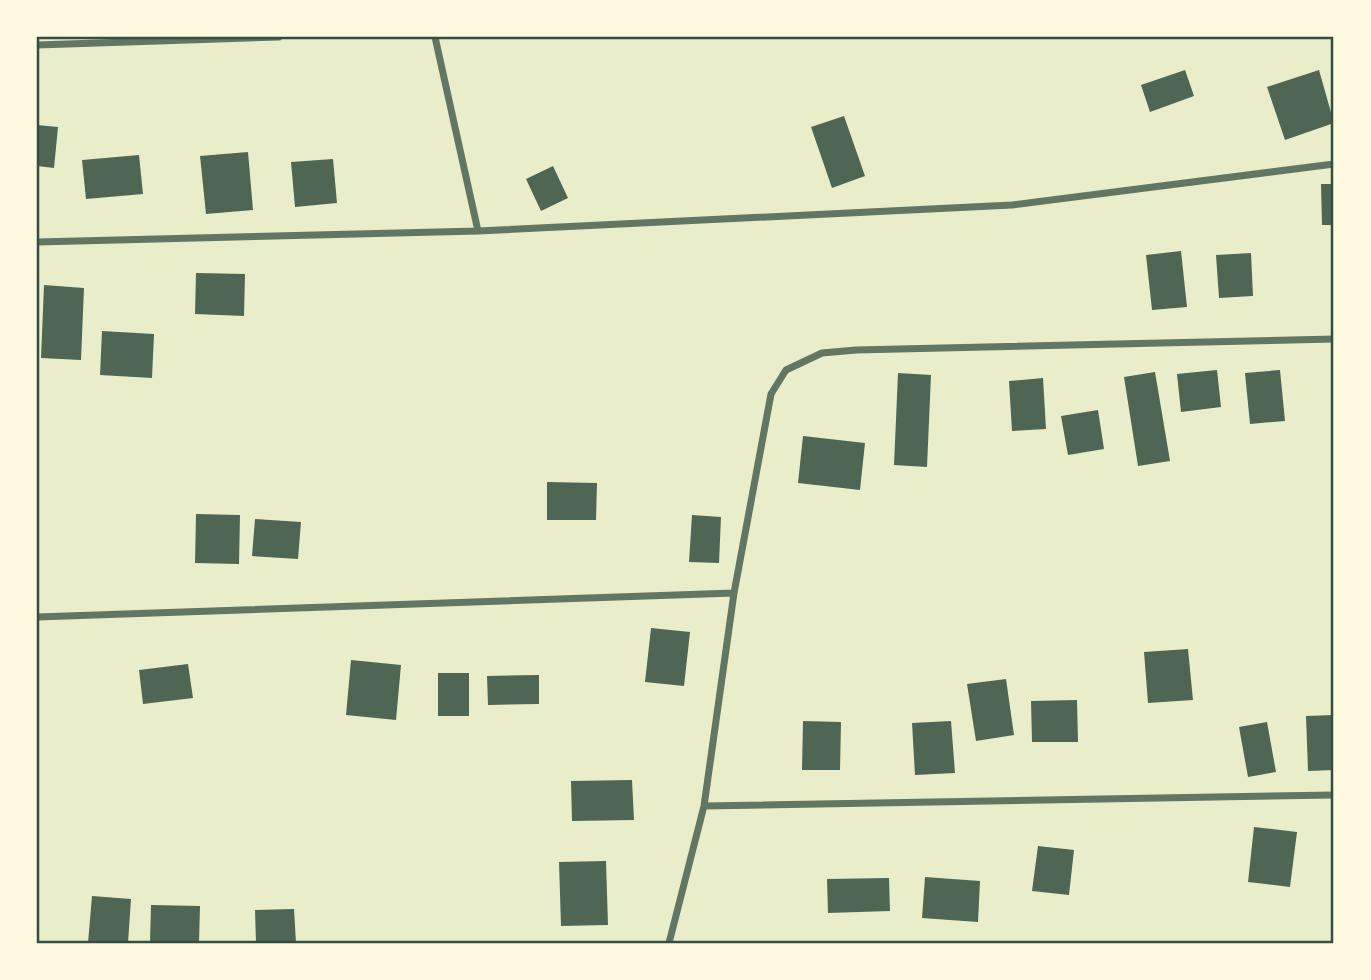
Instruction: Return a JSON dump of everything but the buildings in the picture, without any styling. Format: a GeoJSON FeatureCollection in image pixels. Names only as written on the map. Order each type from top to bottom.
{"type":"FeatureCollection","features":[{"type":"Feature","properties":{"kind":"street"},"geometry":{"type":"LineString","coordinates":[[37,45],[279,37]]}},
{"type":"Feature","properties":{"kind":"street"},"geometry":{"type":"LineString","coordinates":[[435,37],[478,231]]}},
{"type":"Feature","properties":{"kind":"street"},"geometry":{"type":"LineString","coordinates":[[37,242],[478,231],[1012,205],[1334,164]]}},
{"type":"Feature","properties":{"kind":"street"},"geometry":{"type":"LineString","coordinates":[[669,943],[704,806],[734,593],[771,394],[786,370],[822,353],[856,350],[1334,338]]}},
{"type":"Feature","properties":{"kind":"street"},"geometry":{"type":"LineString","coordinates":[[37,617],[734,593]]}},
{"type":"Feature","properties":{"kind":"street"},"geometry":{"type":"LineString","coordinates":[[704,806],[1334,795]]}}]}
